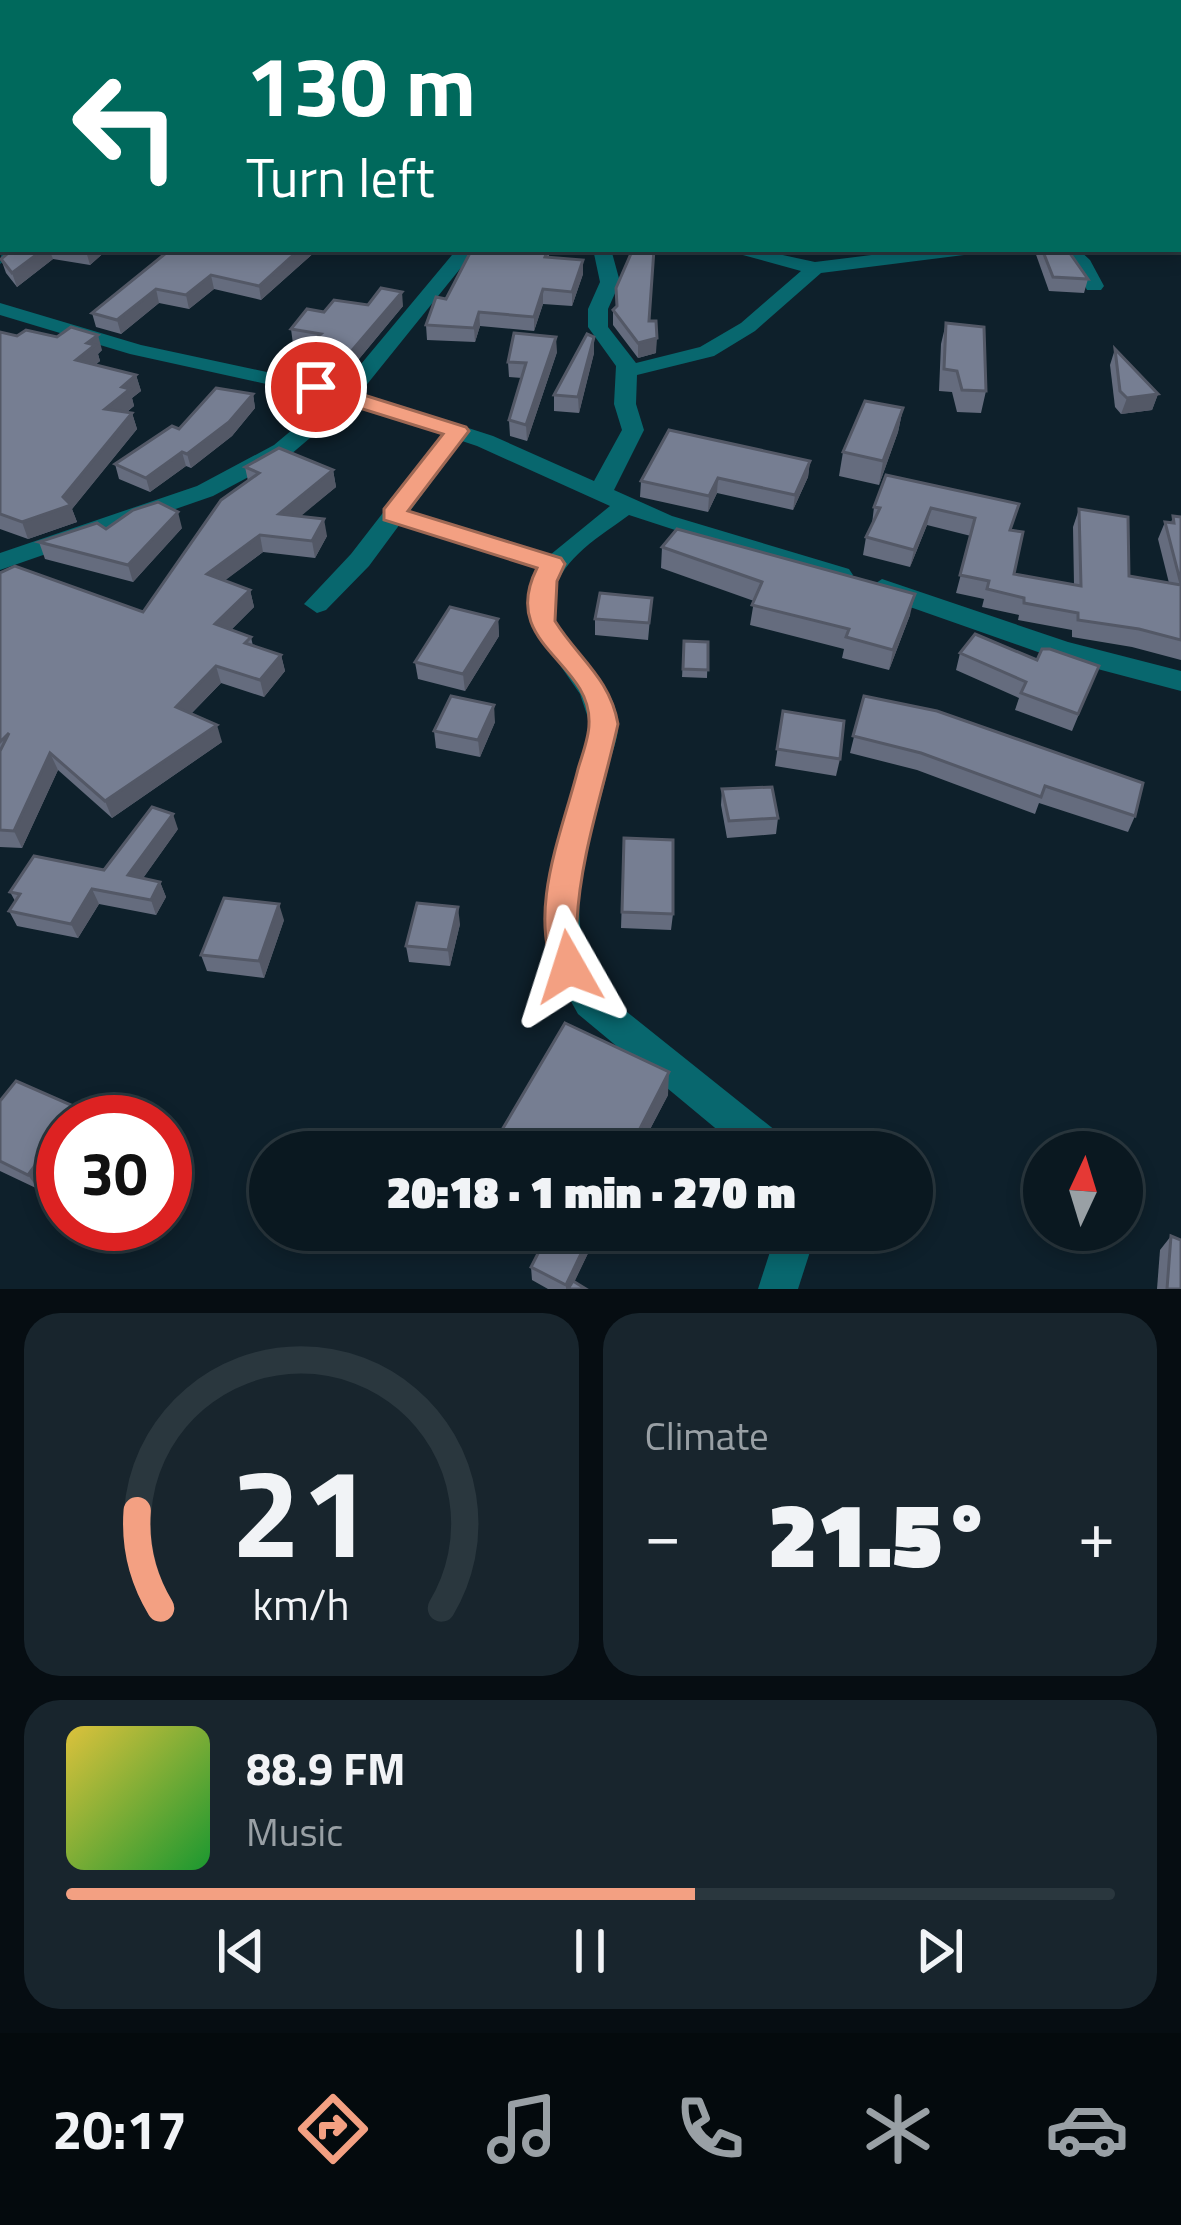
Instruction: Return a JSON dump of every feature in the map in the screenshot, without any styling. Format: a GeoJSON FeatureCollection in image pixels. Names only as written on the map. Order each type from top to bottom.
{"type":"FeatureCollection","features":[{"type":"Feature","properties":{"kind":"street"},"geometry":{"type":"LineString","coordinates":[[0,562],[183,500],[253,469],[346,396],[465,252]]}},
{"type":"Feature","properties":{"kind":"street"},"geometry":{"type":"LineString","coordinates":[[603,252],[610,282],[597,303],[595,320],[599,334],[628,371],[624,394],[631,440],[613,500],[552,564],[544,581],[542,621],[556,646],[587,677],[599,699],[604,724],[565,885],[560,928],[569,967],[590,1003],[747,1131]]}},
{"type":"Feature","properties":{"kind":"street"},"geometry":{"type":"LineString","coordinates":[[743,252],[815,268],[940,252]]}},
{"type":"Feature","properties":{"kind":"street"},"geometry":{"type":"LineString","coordinates":[[1070,252],[1083,264],[1094,286]]}},
{"type":"Feature","properties":{"kind":"street"},"geometry":{"type":"LineString","coordinates":[[628,371],[707,352],[748,326],[815,268]]}},
{"type":"Feature","properties":{"kind":"street"},"geometry":{"type":"LineString","coordinates":[[0,309],[137,350],[346,396],[458,431],[613,500],[1062,650],[1181,681]]}},
{"type":"Feature","properties":{"kind":"street"},"geometry":{"type":"LineString","coordinates":[[317,604],[360,560],[458,431]]}},
{"type":"Feature","properties":{"kind":"street"},"geometry":{"type":"LineString","coordinates":[[393,514],[552,564]]}},
{"type":"Feature","properties":{"kind":"street"},"geometry":{"type":"LineString","coordinates":[[778,1289],[790,1251]]}},
{"type":"Feature","properties":{"kind":"building"},"geometry":{"type":"Polygon","coordinates":[[[9,252],[40,252],[12,273],[1,259],[9,252]]]}},
{"type":"Feature","properties":{"kind":"building"},"geometry":{"type":"Polygon","coordinates":[[[167,252],[297,252],[259,286],[211,275],[186,295],[156,289],[117,320],[92,313],[167,252]]]}},
{"type":"Feature","properties":{"kind":"building"},"geometry":{"type":"Polygon","coordinates":[[[470,252],[547,252],[545,257],[583,260],[572,292],[543,289],[534,317],[479,312],[474,328],[426,325],[436,297],[446,299],[470,252]]]}},
{"type":"Feature","properties":{"kind":"building"},"geometry":{"type":"Polygon","coordinates":[[[632,252],[654,252],[649,321],[656,321],[657,338],[638,343],[613,310],[616,288],[632,252]]]}},
{"type":"Feature","properties":{"kind":"building"},"geometry":{"type":"Polygon","coordinates":[[[1043,252],[1069,252],[1088,279],[1053,277],[1043,252]]]}},
{"type":"Feature","properties":{"kind":"building"},"geometry":{"type":"Polygon","coordinates":[[[381,288],[402,292],[337,368],[293,359],[321,334],[291,329],[307,309],[324,312],[334,300],[368,305],[381,288]]]}},
{"type":"Feature","properties":{"kind":"building"},"geometry":{"type":"Polygon","coordinates":[[[946,323],[984,327],[986,391],[962,390],[957,371],[944,369],[946,323]]]}},
{"type":"Feature","properties":{"kind":"building"},"geometry":{"type":"Polygon","coordinates":[[[71,327],[98,335],[87,343],[95,345],[76,360],[136,375],[122,387],[130,389],[105,409],[132,413],[63,497],[71,505],[22,522],[0,514],[0,332],[17,336],[26,330],[57,337],[71,327]]]}},
{"type":"Feature","properties":{"kind":"building"},"geometry":{"type":"Polygon","coordinates":[[[514,333],[556,337],[526,425],[509,420],[526,363],[508,362],[514,333]]]}},
{"type":"Feature","properties":{"kind":"building"},"geometry":{"type":"Polygon","coordinates":[[[587,334],[594,337],[578,397],[554,395],[587,334]]]}},
{"type":"Feature","properties":{"kind":"building"},"geometry":{"type":"Polygon","coordinates":[[[1115,349],[1158,394],[1127,398],[1120,391],[1115,349]]]}},
{"type":"Feature","properties":{"kind":"building"},"geometry":{"type":"Polygon","coordinates":[[[216,388],[253,394],[229,422],[146,478],[115,464],[172,426],[179,429],[216,388]]]}},
{"type":"Feature","properties":{"kind":"building"},"geometry":{"type":"Polygon","coordinates":[[[865,401],[903,408],[883,461],[843,452],[865,401]]]}},
{"type":"Feature","properties":{"kind":"building"},"geometry":{"type":"Polygon","coordinates":[[[669,430],[810,461],[795,495],[718,478],[709,496],[641,481],[669,430]]]}},
{"type":"Feature","properties":{"kind":"building"},"geometry":{"type":"Polygon","coordinates":[[[279,448],[333,470],[279,514],[324,519],[312,541],[260,535],[207,574],[250,590],[215,624],[251,637],[245,643],[281,655],[260,680],[216,666],[176,707],[217,725],[105,801],[50,753],[14,831],[0,830],[0,751],[9,733],[0,742],[0,573],[15,566],[143,612],[221,500],[259,473],[245,467],[279,448]]]}},
{"type":"Feature","properties":{"kind":"building"},"geometry":{"type":"Polygon","coordinates":[[[886,475],[1019,504],[1010,530],[1023,532],[1014,574],[1081,586],[1079,509],[1128,517],[1129,576],[1181,585],[1181,640],[1078,620],[1078,613],[1024,603],[1024,598],[987,589],[989,581],[960,575],[975,518],[931,508],[914,550],[866,537],[880,508],[874,507],[886,475]]]}},
{"type":"Feature","properties":{"kind":"building"},"geometry":{"type":"Polygon","coordinates":[[[158,502],[178,512],[128,565],[39,542],[97,523],[106,529],[133,510],[158,502]]]}},
{"type":"Feature","properties":{"kind":"building"},"geometry":{"type":"Polygon","coordinates":[[[1173,516],[1181,517],[1181,584],[1165,522],[1174,523],[1173,516]]]}},
{"type":"Feature","properties":{"kind":"building"},"geometry":{"type":"Polygon","coordinates":[[[677,529],[915,594],[893,650],[846,637],[849,629],[752,605],[762,582],[662,547],[677,529]]]}},
{"type":"Feature","properties":{"kind":"building"},"geometry":{"type":"Polygon","coordinates":[[[600,593],[652,598],[649,623],[595,619],[600,593]]]}},
{"type":"Feature","properties":{"kind":"building"},"geometry":{"type":"Polygon","coordinates":[[[450,607],[498,619],[463,674],[415,662],[450,607]]]}},
{"type":"Feature","properties":{"kind":"building"},"geometry":{"type":"Polygon","coordinates":[[[975,634],[1037,660],[1042,649],[1050,649],[1099,666],[1078,714],[1021,693],[1026,682],[960,653],[975,634]]]}},
{"type":"Feature","properties":{"kind":"building"},"geometry":{"type":"Polygon","coordinates":[[[684,641],[708,642],[708,670],[683,669],[684,641]]]}},
{"type":"Feature","properties":{"kind":"building"},"geometry":{"type":"Polygon","coordinates":[[[451,696],[494,705],[478,740],[434,731],[451,696]]]}},
{"type":"Feature","properties":{"kind":"building"},"geometry":{"type":"Polygon","coordinates":[[[864,696],[937,711],[1143,783],[1135,816],[1045,786],[1041,797],[921,753],[853,736],[864,696]]]}},
{"type":"Feature","properties":{"kind":"building"},"geometry":{"type":"Polygon","coordinates":[[[783,711],[844,721],[840,759],[777,749],[783,711]]]}},
{"type":"Feature","properties":{"kind":"building"},"geometry":{"type":"Polygon","coordinates":[[[772,787],[778,818],[729,821],[722,789],[772,787]]]}},
{"type":"Feature","properties":{"kind":"building"},"geometry":{"type":"Polygon","coordinates":[[[152,807],[173,814],[128,875],[160,882],[151,900],[92,889],[71,924],[9,911],[20,894],[10,892],[34,856],[104,870],[152,807]]]}},
{"type":"Feature","properties":{"kind":"building"},"geometry":{"type":"Polygon","coordinates":[[[624,838],[673,840],[673,914],[622,912],[624,838]]]}},
{"type":"Feature","properties":{"kind":"building"},"geometry":{"type":"Polygon","coordinates":[[[224,898],[279,904],[259,961],[201,955],[224,898]]]}},
{"type":"Feature","properties":{"kind":"building"},"geometry":{"type":"Polygon","coordinates":[[[417,903],[458,907],[448,950],[406,946],[417,903]]]}},
{"type":"Feature","properties":{"kind":"building"},"geometry":{"type":"Polygon","coordinates":[[[565,1023],[669,1072],[639,1131],[501,1131],[565,1023]]]}},
{"type":"Feature","properties":{"kind":"building"},"geometry":{"type":"Polygon","coordinates":[[[16,1081],[48,1095],[36,1095],[36,1164],[28,1175],[0,1161],[0,1101],[16,1081]]]}},
{"type":"Feature","properties":{"kind":"building"},"geometry":{"type":"Polygon","coordinates":[[[1171,1236],[1181,1240],[1181,1289],[1167,1289],[1171,1236]]]}},
{"type":"Feature","properties":{"kind":"building"},"geometry":{"type":"Polygon","coordinates":[[[539,1251],[582,1251],[566,1285],[531,1267],[539,1251]]]}},
{"type":"Feature","properties":{"kind":"route"},"geometry":{"type":"LineString","coordinates":[[316,387],[458,431],[393,514],[552,564],[541,598],[542,621],[556,646],[587,677],[599,699],[604,724],[565,885],[560,928],[569,967]]}}]}
